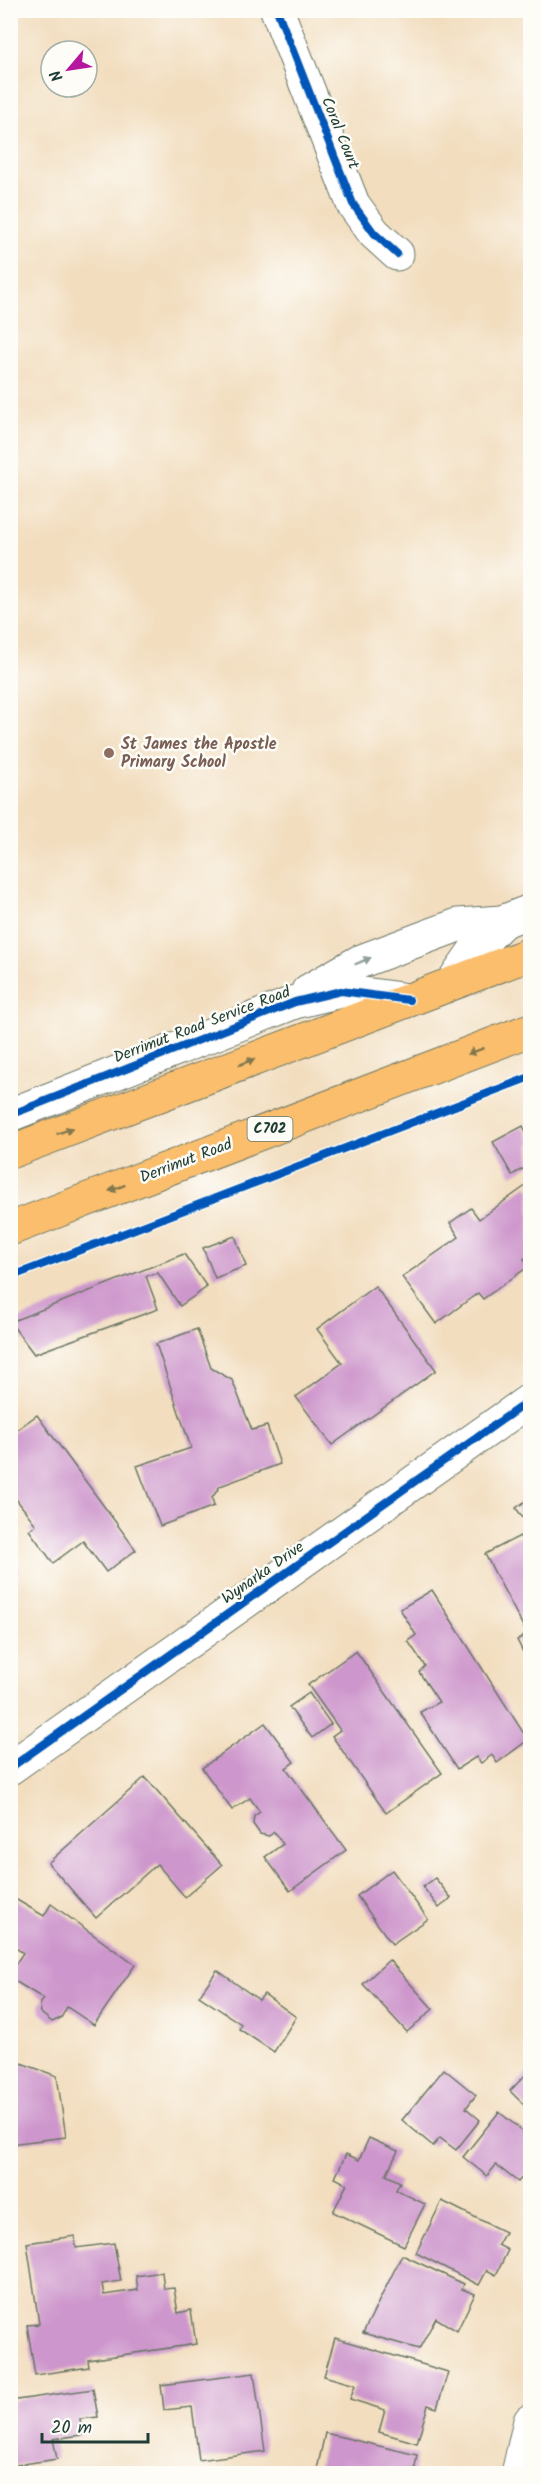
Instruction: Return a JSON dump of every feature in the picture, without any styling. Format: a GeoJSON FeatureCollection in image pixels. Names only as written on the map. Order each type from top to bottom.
{"type":"FeatureCollection","features":[{"type":"Feature","properties":{"kind":"highway"},"geometry":{"type":"LineString","coordinates":[[10,1152],[531,954]]}},
{"type":"Feature","properties":{"kind":"highway","name":"Derrimut Road"},"geometry":{"type":"LineString","coordinates":[[10,1228],[531,1030]]}},
{"type":"Feature","properties":{"kind":"street","name":"Coral Court"},"geometry":{"type":"LineString","coordinates":[[277,10],[353,204],[374,233],[397,254]]}},
{"type":"Feature","properties":{"kind":"street","name":"Derrimut Road Service Road"},"geometry":{"type":"LineString","coordinates":[[452,983],[475,951],[516,917]]}},
{"type":"Feature","properties":{"kind":"street","name":"Derrimut Road Service Road"},"geometry":{"type":"LineString","coordinates":[[295,1002],[315,986],[358,962],[458,925],[516,917]]}},
{"type":"Feature","properties":{"kind":"street","name":"Derrimut Road Service Road"},"geometry":{"type":"LineString","coordinates":[[13,1105],[295,1002],[341,991],[409,1000]]}},
{"type":"Feature","properties":{"kind":"street","name":"Wynarka Drive"},"geometry":{"type":"LineString","coordinates":[[10,1768],[531,1400]]}},
{"type":"Feature","properties":{"kind":"street"},"geometry":{"type":"LineString","coordinates":[[518,2474],[531,2421]]}},
{"type":"Feature","properties":{"kind":"building"},"geometry":{"type":"Polygon","coordinates":[[[523,1126],[530,1140],[530,1165],[512,1175],[493,1142],[523,1126]]]}},
{"type":"Feature","properties":{"kind":"building"},"geometry":{"type":"Polygon","coordinates":[[[527,1185],[530,1190],[530,1254],[524,1259],[529,1266],[483,1299],[478,1293],[436,1324],[402,1277],[459,1237],[450,1223],[471,1208],[479,1219],[527,1185]]]}},
{"type":"Feature","properties":{"kind":"building"},"geometry":{"type":"Polygon","coordinates":[[[235,1236],[246,1266],[215,1278],[203,1248],[235,1236]]]}},
{"type":"Feature","properties":{"kind":"building"},"geometry":{"type":"Polygon","coordinates":[[[184,1254],[207,1287],[180,1306],[158,1273],[146,1276],[158,1309],[34,1354],[10,1322],[184,1254]]]}},
{"type":"Feature","properties":{"kind":"building"},"geometry":{"type":"Polygon","coordinates":[[[375,1286],[436,1370],[332,1445],[296,1397],[342,1363],[317,1329],[375,1286]]]}},
{"type":"Feature","properties":{"kind":"building"},"geometry":{"type":"Polygon","coordinates":[[[197,1329],[211,1368],[232,1380],[252,1430],[267,1426],[280,1464],[220,1486],[212,1498],[214,1506],[160,1526],[137,1466],[191,1448],[156,1344],[197,1329]]]}},
{"type":"Feature","properties":{"kind":"building"},"geometry":{"type":"Polygon","coordinates":[[[37,1415],[136,1550],[106,1572],[83,1541],[53,1563],[29,1530],[36,1525],[10,1491],[10,1435],[37,1415]]]}},
{"type":"Feature","properties":{"kind":"building"},"geometry":{"type":"Polygon","coordinates":[[[530,1498],[530,1528],[516,1508],[530,1498]]]}},
{"type":"Feature","properties":{"kind":"building"},"geometry":{"type":"Polygon","coordinates":[[[520,1536],[530,1556],[530,1666],[517,1640],[527,1634],[485,1554],[520,1536]]]}},
{"type":"Feature","properties":{"kind":"building"},"geometry":{"type":"Polygon","coordinates":[[[10,1562],[18,1572],[10,1578],[10,1562]]]}},
{"type":"Feature","properties":{"kind":"building"},"geometry":{"type":"Polygon","coordinates":[[[432,1590],[528,1740],[497,1763],[492,1755],[481,1763],[476,1757],[457,1769],[420,1712],[439,1702],[419,1672],[425,1666],[408,1641],[416,1635],[400,1609],[432,1590]]]}},
{"type":"Feature","properties":{"kind":"building"},"geometry":{"type":"Polygon","coordinates":[[[356,1651],[442,1773],[386,1813],[332,1736],[340,1730],[308,1685],[356,1651]]]}},
{"type":"Feature","properties":{"kind":"building"},"geometry":{"type":"Polygon","coordinates":[[[309,1693],[331,1724],[312,1738],[289,1707],[309,1693]]]}},
{"type":"Feature","properties":{"kind":"building"},"geometry":{"type":"Polygon","coordinates":[[[265,1723],[294,1762],[286,1768],[346,1850],[290,1891],[265,1857],[283,1844],[274,1832],[269,1836],[260,1834],[253,1824],[254,1816],[260,1812],[250,1798],[232,1810],[202,1768],[265,1723]]]}},
{"type":"Feature","properties":{"kind":"building"},"geometry":{"type":"Polygon","coordinates":[[[145,1777],[222,1865],[185,1897],[157,1864],[96,1918],[48,1863],[145,1777]]]}},
{"type":"Feature","properties":{"kind":"building"},"geometry":{"type":"Polygon","coordinates":[[[392,1870],[428,1919],[392,1944],[357,1896],[392,1870]]]}},
{"type":"Feature","properties":{"kind":"building"},"geometry":{"type":"Polygon","coordinates":[[[435,1878],[451,1898],[439,1908],[423,1887],[435,1878]]]}},
{"type":"Feature","properties":{"kind":"building"},"geometry":{"type":"Polygon","coordinates":[[[10,1896],[44,1916],[51,1904],[135,1965],[94,2025],[67,2007],[61,2018],[52,2022],[41,2013],[40,2004],[44,1999],[10,1978],[10,1972],[23,1953],[10,1944],[10,1896]]]}},
{"type":"Feature","properties":{"kind":"building"},"geometry":{"type":"Polygon","coordinates":[[[389,1960],[433,2009],[407,2032],[363,1984],[389,1960]]]}},
{"type":"Feature","properties":{"kind":"building"},"geometry":{"type":"Polygon","coordinates":[[[217,1970],[259,2000],[264,1994],[296,2017],[274,2052],[239,2029],[241,2024],[199,1996],[217,1970]]]}},
{"type":"Feature","properties":{"kind":"building"},"geometry":{"type":"Polygon","coordinates":[[[10,2059],[57,2076],[66,2137],[10,2144],[10,2059]]]}},
{"type":"Feature","properties":{"kind":"building"},"geometry":{"type":"Polygon","coordinates":[[[444,2069],[476,2095],[466,2108],[480,2120],[456,2150],[440,2138],[433,2146],[402,2120],[444,2069]]]}},
{"type":"Feature","properties":{"kind":"building"},"geometry":{"type":"Polygon","coordinates":[[[530,2070],[530,2111],[510,2091],[530,2070]]]}},
{"type":"Feature","properties":{"kind":"building"},"geometry":{"type":"Polygon","coordinates":[[[499,2112],[530,2137],[530,2179],[525,2174],[518,2182],[496,2165],[487,2176],[463,2157],[499,2112]]]}},
{"type":"Feature","properties":{"kind":"building"},"geometry":{"type":"Polygon","coordinates":[[[369,2138],[398,2151],[386,2175],[400,2182],[396,2190],[425,2204],[404,2246],[333,2212],[347,2184],[335,2178],[346,2154],[359,2160],[369,2138]]]}},
{"type":"Feature","properties":{"kind":"building"},"geometry":{"type":"Polygon","coordinates":[[[442,2201],[505,2232],[498,2245],[508,2250],[496,2275],[487,2270],[479,2285],[416,2253],[442,2201]]]}},
{"type":"Feature","properties":{"kind":"building"},"geometry":{"type":"Polygon","coordinates":[[[75,2236],[76,2248],[114,2243],[121,2281],[102,2284],[104,2295],[138,2290],[136,2276],[162,2272],[164,2289],[174,2288],[178,2313],[191,2310],[196,2344],[88,2360],[89,2367],[35,2375],[27,2325],[39,2324],[27,2243],[75,2236]]]}},
{"type":"Feature","properties":{"kind":"building"},"geometry":{"type":"Polygon","coordinates":[[[402,2255],[464,2284],[462,2289],[475,2294],[457,2331],[436,2318],[419,2349],[363,2333],[402,2255]]]}},
{"type":"Feature","properties":{"kind":"building"},"geometry":{"type":"Polygon","coordinates":[[[335,2338],[448,2372],[437,2408],[428,2405],[417,2443],[379,2432],[385,2410],[350,2399],[355,2385],[324,2376],[335,2338]]]}},
{"type":"Feature","properties":{"kind":"building"},"geometry":{"type":"Polygon","coordinates":[[[254,2373],[265,2451],[199,2460],[192,2407],[164,2410],[161,2385],[254,2373]]]}},
{"type":"Feature","properties":{"kind":"building"},"geometry":{"type":"Polygon","coordinates":[[[93,2389],[98,2417],[80,2419],[82,2435],[53,2439],[57,2459],[10,2466],[10,2401],[93,2389]]]}},
{"type":"Feature","properties":{"kind":"building"},"geometry":{"type":"Polygon","coordinates":[[[325,2433],[417,2455],[414,2474],[316,2474],[325,2433]]]}},
{"type":"Feature","properties":{"kind":"cycle path"},"geometry":{"type":"LineString","coordinates":[[277,10],[353,204],[374,233],[397,254]]}},
{"type":"Feature","properties":{"kind":"cycle path"},"geometry":{"type":"LineString","coordinates":[[10,1115],[295,1002],[341,991],[409,1000]]}},
{"type":"Feature","properties":{"kind":"cycle path"},"geometry":{"type":"LineString","coordinates":[[10,1277],[530,1077]]}},
{"type":"Feature","properties":{"kind":"cycle path"},"geometry":{"type":"LineString","coordinates":[[10,1768],[530,1400]]}},
{"type":"Feature","properties":{"kind":"place","name":"St James the Apostle Primary School"},"geometry":{"type":"Point","coordinates":[109,753]}}]}
